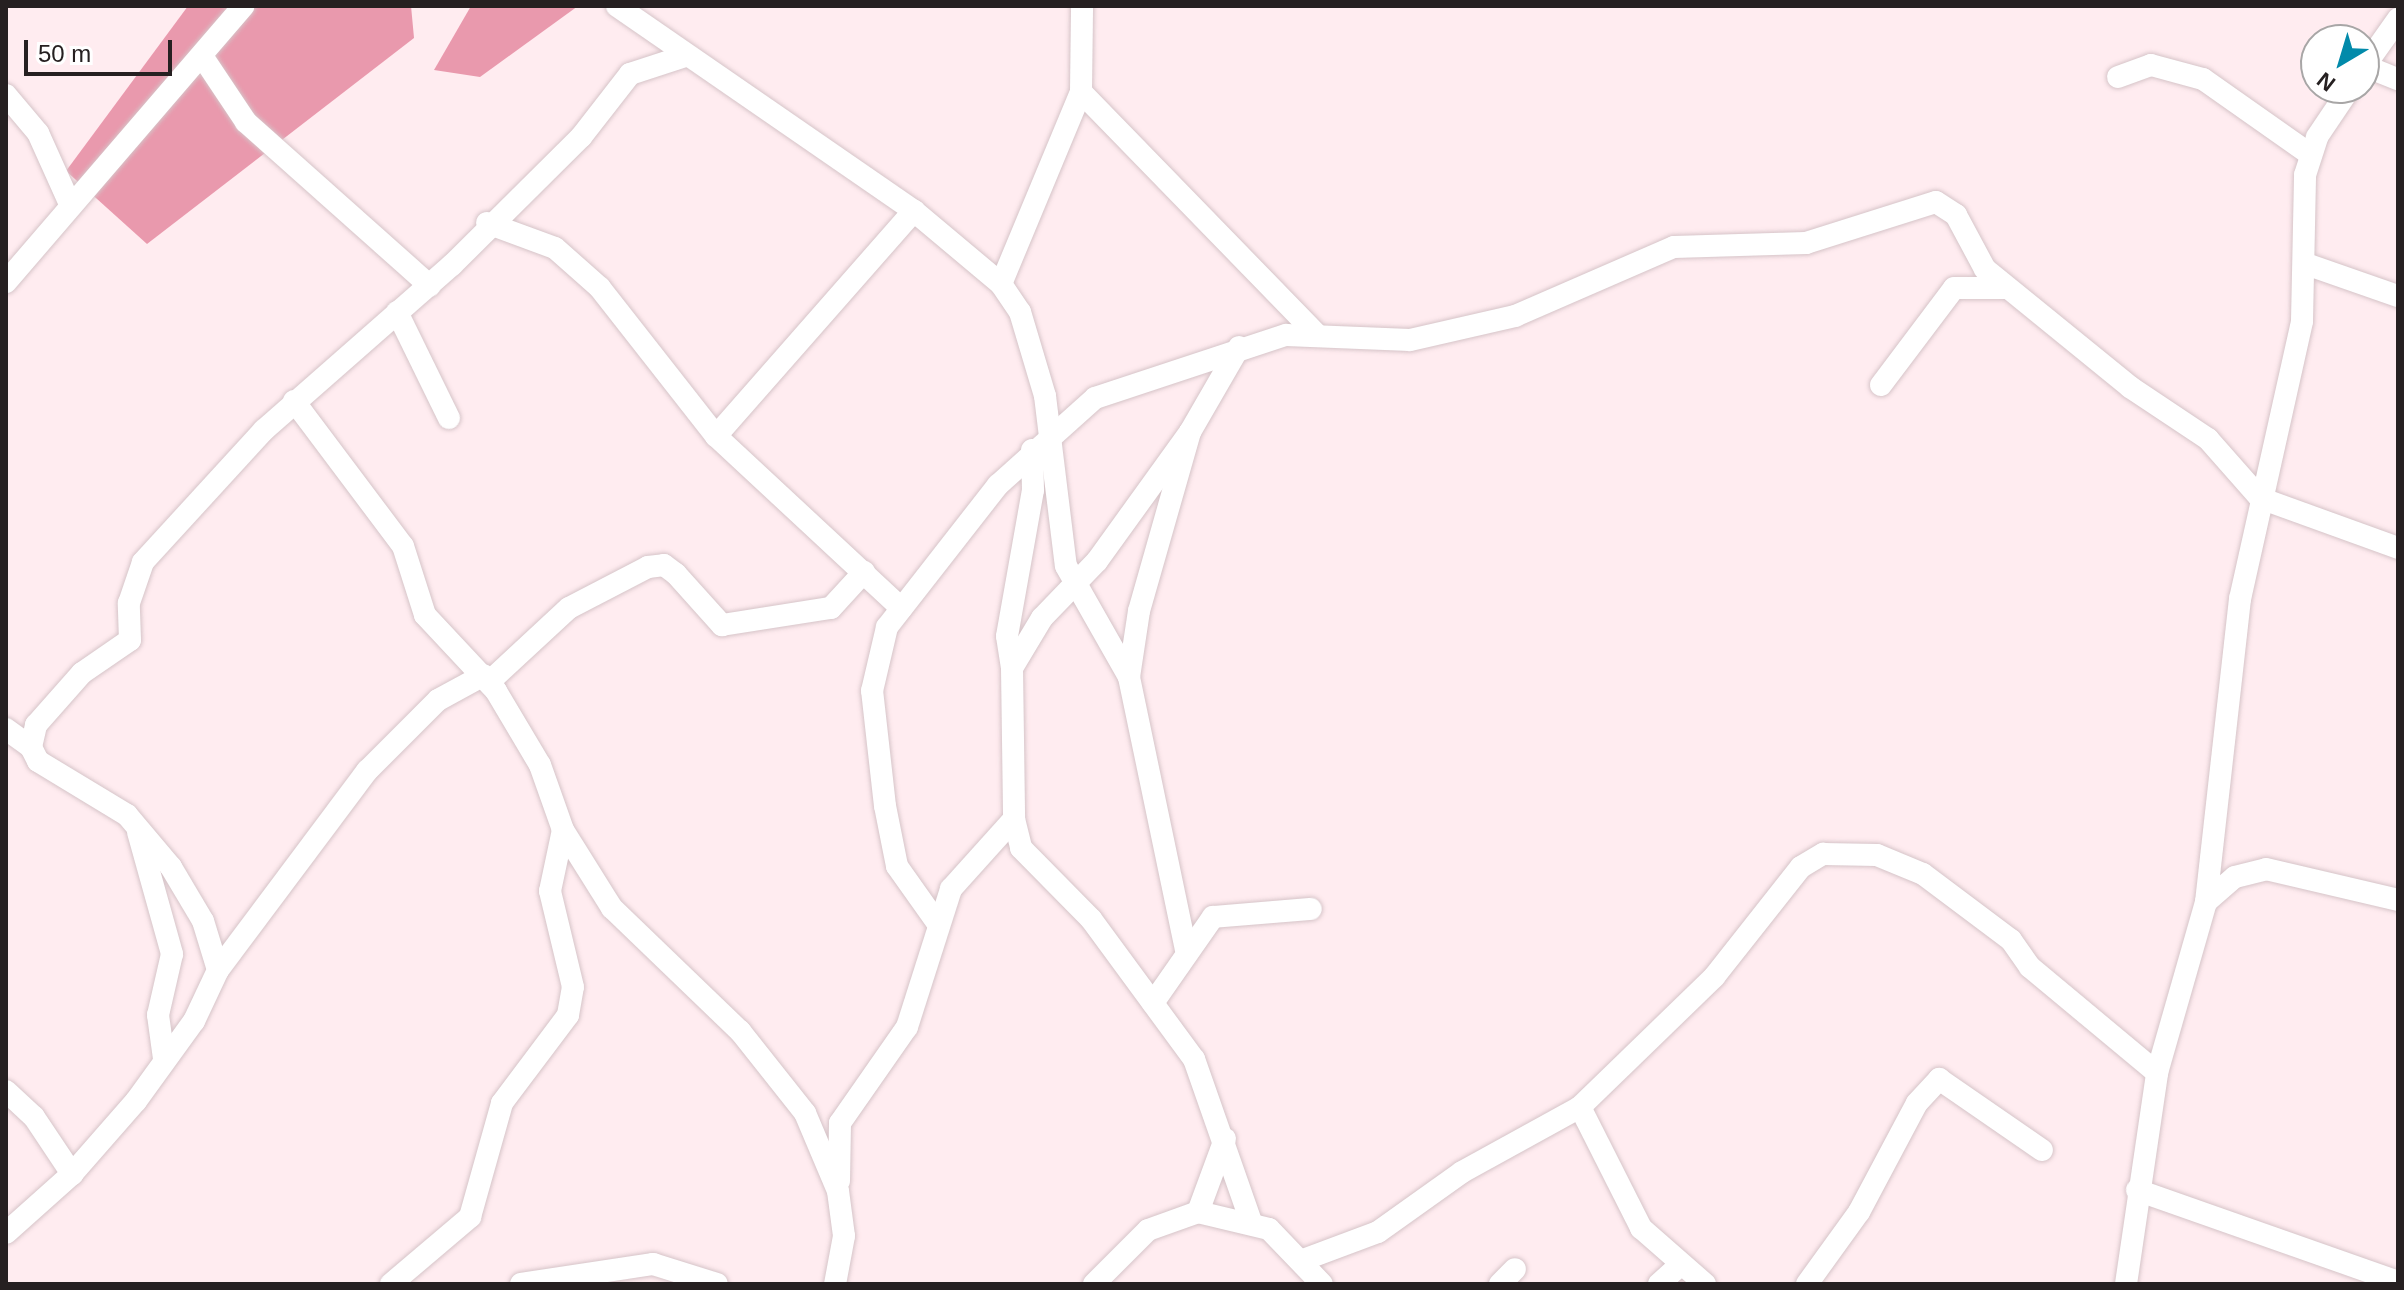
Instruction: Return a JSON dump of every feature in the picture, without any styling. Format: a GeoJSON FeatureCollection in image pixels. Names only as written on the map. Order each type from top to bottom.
{"type":"FeatureCollection","features":[{"type":"Feature","properties":{"kind":"street"},"geometry":{"type":"LineString","coordinates":[[6,282],[69,202],[202,56],[243,6]]}},
{"type":"Feature","properties":{"kind":"street"},"geometry":{"type":"LineString","coordinates":[[617,6],[685,56],[914,211],[1001,284],[1020,312],[1052,436],[1061,546],[1076,584],[1129,677],[1186,950]]}},
{"type":"Feature","properties":{"kind":"street"},"geometry":{"type":"LineString","coordinates":[[1001,284],[1081,92],[1082,6]]}},
{"type":"Feature","properties":{"kind":"street"},"geometry":{"type":"LineString","coordinates":[[2380,44],[2398,19]]}},
{"type":"Feature","properties":{"kind":"street"},"geometry":{"type":"LineString","coordinates":[[202,56],[246,122],[430,286]]}},
{"type":"Feature","properties":{"kind":"street"},"geometry":{"type":"LineString","coordinates":[[31,747],[57,696],[130,640],[129,603],[143,562],[294,401],[430,286],[487,223],[581,137],[630,74],[685,56]]}},
{"type":"Feature","properties":{"kind":"street"},"geometry":{"type":"LineString","coordinates":[[2118,77],[2151,65],[2203,79],[2311,155]]}},
{"type":"Feature","properties":{"kind":"street"},"geometry":{"type":"LineString","coordinates":[[1081,92],[1316,334]]}},
{"type":"Feature","properties":{"kind":"street"},"geometry":{"type":"LineString","coordinates":[[6,95],[38,133],[69,202]]}},
{"type":"Feature","properties":{"kind":"street"},"geometry":{"type":"LineString","coordinates":[[2126,1284],[2137,1190],[2157,1073],[2206,902],[2240,599],[2260,498],[2290,386],[2306,264],[2303,204],[2311,155],[2341,104]]}},
{"type":"Feature","properties":{"kind":"street"},"geometry":{"type":"LineString","coordinates":[[938,924],[897,866],[875,745],[872,691],[887,627],[1032,450],[1125,383],[1239,347],[1316,334],[1410,340],[1515,316],[1674,247],[1806,243],[1928,200],[1956,215],[1974,257],[2006,288],[2130,387],[2208,439],[2260,498],[2398,548]]}},
{"type":"Feature","properties":{"kind":"street"},"geometry":{"type":"LineString","coordinates":[[716,436],[914,211]]}},
{"type":"Feature","properties":{"kind":"street"},"geometry":{"type":"LineString","coordinates":[[487,223],[555,248],[600,288],[716,436],[901,608]]}},
{"type":"Feature","properties":{"kind":"street"},"geometry":{"type":"LineString","coordinates":[[2306,264],[2398,296]]}},
{"type":"Feature","properties":{"kind":"street"},"geometry":{"type":"LineString","coordinates":[[1881,385],[1954,288],[2006,288]]}},
{"type":"Feature","properties":{"kind":"street"},"geometry":{"type":"LineString","coordinates":[[397,312],[449,418]]}},
{"type":"Feature","properties":{"kind":"street"},"geometry":{"type":"LineString","coordinates":[[1012,668],[1042,618],[1076,584],[1190,432],[1239,347]]}},
{"type":"Feature","properties":{"kind":"street"},"geometry":{"type":"LineString","coordinates":[[294,401],[403,546],[425,615],[486,679],[540,765],[563,830],[612,908],[773,1067],[805,1113],[838,1191]]}},
{"type":"Feature","properties":{"kind":"street"},"geometry":{"type":"LineString","coordinates":[[1129,677],[1139,611],[1190,432]]}},
{"type":"Feature","properties":{"kind":"street"},"geometry":{"type":"LineString","coordinates":[[1032,450],[1033,490],[1007,636],[1012,668],[1014,819],[1021,848],[1043,878],[1091,919],[1194,1059],[1225,1139],[1250,1219]]}},
{"type":"Feature","properties":{"kind":"street"},"geometry":{"type":"LineString","coordinates":[[6,1233],[72,1174],[194,1021],[218,970],[367,771],[438,700],[486,679],[569,608],[648,567],[664,565],[676,574],[722,625],[831,608],[864,572]]}},
{"type":"Feature","properties":{"kind":"street"},"geometry":{"type":"LineString","coordinates":[[6,729],[31,747],[53,774],[137,825],[203,921],[218,970]]}},
{"type":"Feature","properties":{"kind":"street"},"geometry":{"type":"LineString","coordinates":[[835,1284],[844,1236],[838,1191],[840,1123],[907,1027],[938,924],[967,865],[1014,819]]}},
{"type":"Feature","properties":{"kind":"street"},"geometry":{"type":"LineString","coordinates":[[137,825],[172,954],[158,1015],[164,1059]]}},
{"type":"Feature","properties":{"kind":"street"},"geometry":{"type":"LineString","coordinates":[[391,1284],[470,1217],[502,1103],[568,1015],[573,987],[550,891],[563,830]]}},
{"type":"Feature","properties":{"kind":"street"},"geometry":{"type":"LineString","coordinates":[[1303,1260],[1378,1232],[1462,1172],[1580,1107],[1714,977],[1801,867],[1849,851],[1923,874],[2011,940],[2040,977],[2157,1073]]}},
{"type":"Feature","properties":{"kind":"street"},"geometry":{"type":"LineString","coordinates":[[2206,902],[2235,877],[2266,869],[2398,900]]}},
{"type":"Feature","properties":{"kind":"street"},"geometry":{"type":"LineString","coordinates":[[1153,1003],[1186,950],[1213,917],[1311,909]]}},
{"type":"Feature","properties":{"kind":"street"},"geometry":{"type":"LineString","coordinates":[[1807,1284],[1859,1212],[1917,1103],[1939,1079],[2042,1150]]}},
{"type":"Feature","properties":{"kind":"street"},"geometry":{"type":"LineString","coordinates":[[6,1091],[34,1117],[72,1174]]}},
{"type":"Feature","properties":{"kind":"street"},"geometry":{"type":"LineString","coordinates":[[1580,1107],[1618,1193],[1680,1265],[1705,1284]]}},
{"type":"Feature","properties":{"kind":"street"},"geometry":{"type":"LineString","coordinates":[[1198,1212],[1225,1139]]}},
{"type":"Feature","properties":{"kind":"street"},"geometry":{"type":"LineString","coordinates":[[2137,1190],[2398,1282]]}},
{"type":"Feature","properties":{"kind":"street"},"geometry":{"type":"LineString","coordinates":[[1094,1284],[1148,1230],[1198,1212],[1250,1219],[1303,1260],[1322,1284]]}},
{"type":"Feature","properties":{"kind":"street"},"geometry":{"type":"LineString","coordinates":[[521,1284],[653,1264],[717,1284]]}},
{"type":"Feature","properties":{"kind":"street"},"geometry":{"type":"LineString","coordinates":[[1659,1284],[1680,1265]]}},
{"type":"Feature","properties":{"kind":"shaded area"},"geometry":{"type":"Polygon","coordinates":[[[188,6],[411,6],[414,38],[147,244],[66,171],[188,6]]]}},
{"type":"Feature","properties":{"kind":"shaded area"},"geometry":{"type":"Polygon","coordinates":[[[471,6],[578,6],[480,77],[434,70],[471,6]]]}}]}
